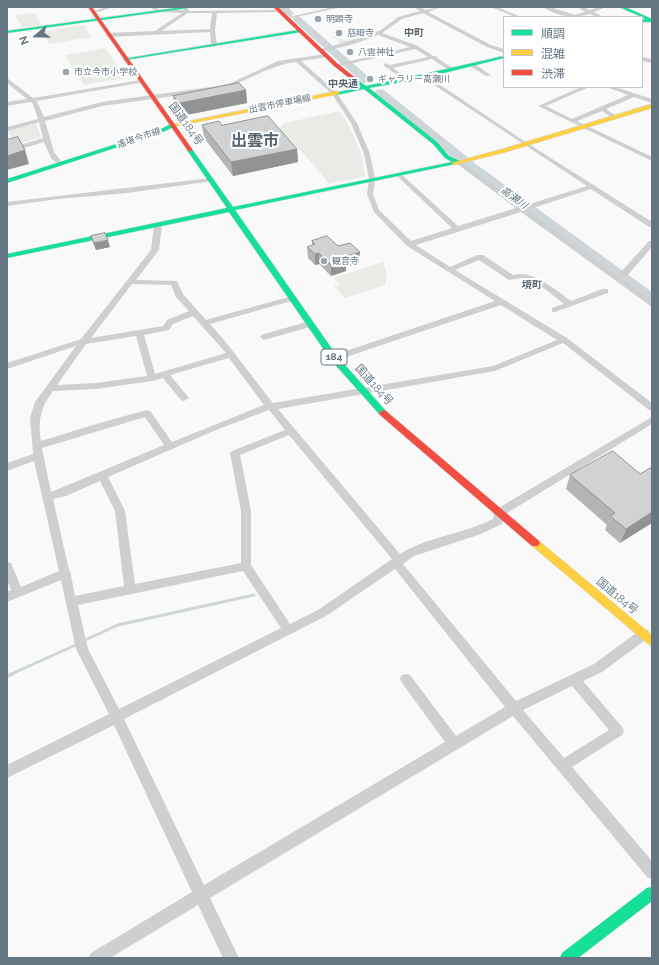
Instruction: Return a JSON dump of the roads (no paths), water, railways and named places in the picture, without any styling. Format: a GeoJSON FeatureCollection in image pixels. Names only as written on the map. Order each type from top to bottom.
{"type":"FeatureCollection","features":[{"type":"Feature","properties":{"kind":"main road"},"geometry":{"type":"LineString","coordinates":[[621,7],[638,16]]}},
{"type":"Feature","properties":{"kind":"main road"},"geometry":{"type":"LineString","coordinates":[[7,32],[94,13],[154,9],[188,9]]}},
{"type":"Feature","properties":{"kind":"main road"},"geometry":{"type":"LineString","coordinates":[[277,9],[336,65],[435,143],[447,157],[458,162]]}},
{"type":"Feature","properties":{"kind":"main road","name":"国道184号"},"geometry":{"type":"LineString","coordinates":[[94,13],[141,82],[212,180],[334,358],[362,391],[387,418],[648,637]]}},
{"type":"Feature","properties":{"kind":"main road"},"geometry":{"type":"LineString","coordinates":[[125,59],[214,46],[299,30]]}},
{"type":"Feature","properties":{"kind":"main road","name":"出雲市停車場線"},"geometry":{"type":"LineString","coordinates":[[173,125],[424,76],[503,58]]}},
{"type":"Feature","properties":{"kind":"main road"},"geometry":{"type":"LineString","coordinates":[[8,254],[158,225],[458,162],[525,144],[613,116],[652,106]]}},
{"type":"Feature","properties":{"kind":"main road","name":"遙堪今市線"},"geometry":{"type":"LineString","coordinates":[[7,181],[155,128],[173,125]]}},
{"type":"Feature","properties":{"kind":"main road","name":"遙堪今市線"},"geometry":{"type":"LineString","coordinates":[[7,176],[58,162]]}},
{"type":"Feature","properties":{"kind":"main road"},"geometry":{"type":"LineString","coordinates":[[567,958],[652,893]]}},
{"type":"Feature","properties":{"kind":"street"},"geometry":{"type":"LineString","coordinates":[[94,13],[111,7]]}},
{"type":"Feature","properties":{"kind":"street"},"geometry":{"type":"LineString","coordinates":[[287,18],[340,7]]}},
{"type":"Feature","properties":{"kind":"street"},"geometry":{"type":"LineString","coordinates":[[416,7],[489,46],[503,51]]}},
{"type":"Feature","properties":{"kind":"street"},"geometry":{"type":"LineString","coordinates":[[7,129],[102,104],[218,88],[233,84],[280,62],[323,53],[388,28],[393,22],[400,18],[439,7]]}},
{"type":"Feature","properties":{"kind":"street"},"geometry":{"type":"LineString","coordinates":[[493,7],[516,16]]}},
{"type":"Feature","properties":{"kind":"street"},"geometry":{"type":"LineString","coordinates":[[545,7],[572,16]]}},
{"type":"Feature","properties":{"kind":"street"},"geometry":{"type":"LineString","coordinates":[[579,7],[599,16]]}},
{"type":"Feature","properties":{"kind":"street"},"geometry":{"type":"LineString","coordinates":[[578,16],[604,7]]}},
{"type":"Feature","properties":{"kind":"street"},"geometry":{"type":"LineString","coordinates":[[154,32],[188,9],[277,9]]}},
{"type":"Feature","properties":{"kind":"street"},"geometry":{"type":"LineString","coordinates":[[214,46],[212,30],[217,10]]}},
{"type":"Feature","properties":{"kind":"street"},"geometry":{"type":"LineString","coordinates":[[108,35],[212,30]]}},
{"type":"Feature","properties":{"kind":"street"},"geometry":{"type":"LineString","coordinates":[[377,33],[416,47],[434,57],[452,70]]}},
{"type":"Feature","properties":{"kind":"street"},"geometry":{"type":"LineString","coordinates":[[336,65],[416,47]]}},
{"type":"Feature","properties":{"kind":"street"},"geometry":{"type":"LineString","coordinates":[[376,57],[405,79]]}},
{"type":"Feature","properties":{"kind":"street"},"geometry":{"type":"LineString","coordinates":[[389,67],[434,57]]}},
{"type":"Feature","properties":{"kind":"street"},"geometry":{"type":"LineString","coordinates":[[296,59],[334,93],[354,123],[367,154],[372,179],[370,194],[376,211],[410,244],[449,270],[564,340],[652,408]]}},
{"type":"Feature","properties":{"kind":"street"},"geometry":{"type":"LineString","coordinates":[[472,65],[488,75]]}},
{"type":"Feature","properties":{"kind":"street"},"geometry":{"type":"LineString","coordinates":[[424,76],[525,144],[652,224]]}},
{"type":"Feature","properties":{"kind":"street"},"geometry":{"type":"LineString","coordinates":[[7,80],[35,102],[42,119],[46,139],[58,162]]}},
{"type":"Feature","properties":{"kind":"street"},"geometry":{"type":"LineString","coordinates":[[7,104],[141,82]]}},
{"type":"Feature","properties":{"kind":"street"},"geometry":{"type":"LineString","coordinates":[[584,88],[541,106],[652,159]]}},
{"type":"Feature","properties":{"kind":"street"},"geometry":{"type":"LineString","coordinates":[[612,88],[652,101]]}},
{"type":"Feature","properties":{"kind":"street"},"geometry":{"type":"LineString","coordinates":[[572,121],[602,110],[633,95]]}},
{"type":"Feature","properties":{"kind":"street"},"geometry":{"type":"LineString","coordinates":[[602,110],[613,116]]}},
{"type":"Feature","properties":{"kind":"street"},"geometry":{"type":"LineString","coordinates":[[7,151],[46,139]]}},
{"type":"Feature","properties":{"kind":"street"},"geometry":{"type":"LineString","coordinates":[[458,162],[521,210],[652,305]]}},
{"type":"Feature","properties":{"kind":"street"},"geometry":{"type":"LineString","coordinates":[[398,174],[457,229]]}},
{"type":"Feature","properties":{"kind":"street"},"geometry":{"type":"LineString","coordinates":[[7,204],[58,196],[127,191],[212,180]]}},
{"type":"Feature","properties":{"kind":"street"},"geometry":{"type":"LineString","coordinates":[[410,244],[592,187]]}},
{"type":"Feature","properties":{"kind":"street"},"geometry":{"type":"LineString","coordinates":[[158,225],[155,250],[84,341],[40,402],[35,417],[35,433],[37,451],[66,572],[82,649],[116,716],[231,958]]}},
{"type":"Feature","properties":{"kind":"street"},"geometry":{"type":"LineString","coordinates":[[615,278],[623,275],[652,243]]}},
{"type":"Feature","properties":{"kind":"street"},"geometry":{"type":"LineString","coordinates":[[449,270],[480,257],[512,278],[521,275],[548,286],[569,304]]}},
{"type":"Feature","properties":{"kind":"street"},"geometry":{"type":"LineString","coordinates":[[130,282],[174,283],[179,295],[206,323],[271,407],[398,562],[514,708],[652,872]]}},
{"type":"Feature","properties":{"kind":"street"},"geometry":{"type":"LineString","coordinates":[[555,310],[606,291]]}},
{"type":"Feature","properties":{"kind":"street"},"geometry":{"type":"LineString","coordinates":[[206,323],[292,298]]}},
{"type":"Feature","properties":{"kind":"street"},"geometry":{"type":"LineString","coordinates":[[334,358],[501,302]]}},
{"type":"Feature","properties":{"kind":"street"},"geometry":{"type":"LineString","coordinates":[[7,366],[84,341],[139,334],[166,328],[170,322],[195,312]]}},
{"type":"Feature","properties":{"kind":"street"},"geometry":{"type":"LineString","coordinates":[[264,338],[310,324]]}},
{"type":"Feature","properties":{"kind":"street"},"geometry":{"type":"LineString","coordinates":[[139,334],[152,378]]}},
{"type":"Feature","properties":{"kind":"street"},"geometry":{"type":"LineString","coordinates":[[48,497],[62,493],[251,412],[271,407],[495,368],[564,340]]}},
{"type":"Feature","properties":{"kind":"street"},"geometry":{"type":"LineString","coordinates":[[50,388],[96,386],[152,378],[231,354]]}},
{"type":"Feature","properties":{"kind":"street"},"geometry":{"type":"LineString","coordinates":[[165,375],[184,398]]}},
{"type":"Feature","properties":{"kind":"street"},"geometry":{"type":"LineString","coordinates":[[7,467],[37,451],[106,424],[147,412],[170,446]]}},
{"type":"Feature","properties":{"kind":"street"},"geometry":{"type":"LineString","coordinates":[[7,772],[288,630],[336,604],[410,553],[483,530],[498,521],[499,513],[652,420]]}},
{"type":"Feature","properties":{"kind":"street"},"geometry":{"type":"LineString","coordinates":[[288,630],[246,566],[246,511],[235,453],[291,431]]}},
{"type":"Feature","properties":{"kind":"street"},"geometry":{"type":"LineString","coordinates":[[102,475],[120,511],[130,590]]}},
{"type":"Feature","properties":{"kind":"street"},"geometry":{"type":"LineString","coordinates":[[7,566],[18,593]]}},
{"type":"Feature","properties":{"kind":"street"},"geometry":{"type":"LineString","coordinates":[[72,601],[246,566]]}},
{"type":"Feature","properties":{"kind":"street"},"geometry":{"type":"LineString","coordinates":[[7,597],[66,572]]}},
{"type":"Feature","properties":{"kind":"street"},"geometry":{"type":"LineString","coordinates":[[96,958],[514,708],[598,668],[648,637]]}},
{"type":"Feature","properties":{"kind":"street"},"geometry":{"type":"LineString","coordinates":[[406,679],[454,744]]}},
{"type":"Feature","properties":{"kind":"street"},"geometry":{"type":"LineString","coordinates":[[563,766],[618,731],[574,679]]}},
{"type":"Feature","properties":{"kind":"waterway","name":"高瀬川"},"geometry":{"type":"LineString","coordinates":[[283,7],[290,14]]}},
{"type":"Feature","properties":{"kind":"waterway","name":"高瀬川"},"geometry":{"type":"LineString","coordinates":[[297,19],[367,81]]}},
{"type":"Feature","properties":{"kind":"waterway","name":"高瀬川"},"geometry":{"type":"LineString","coordinates":[[380,92],[472,167],[652,299]]}},
{"type":"Feature","properties":{"kind":"waterway"},"geometry":{"type":"LineString","coordinates":[[83,641],[118,625],[254,595]]}},
{"type":"Feature","properties":{"kind":"waterway"},"geometry":{"type":"LineString","coordinates":[[9,675],[78,644]]}},
{"type":"Feature","properties":{"kind":"waterway"},"geometry":{"type":"LineString","coordinates":[[7,676],[12,674]]}},
{"type":"Feature","properties":{"kind":"place","name":"明顕寺"},"geometry":{"type":"Point","coordinates":[318,19]}},
{"type":"Feature","properties":{"kind":"place","name":"慈眼寺"},"geometry":{"type":"Point","coordinates":[339,33]}},
{"type":"Feature","properties":{"kind":"place","name":"八雲神社"},"geometry":{"type":"Point","coordinates":[350,52]}},
{"type":"Feature","properties":{"kind":"place","name":"市立今市小学校"},"geometry":{"type":"Point","coordinates":[66,72]}},
{"type":"Feature","properties":{"kind":"place","name":"ギャラリー高瀬川"},"geometry":{"type":"Point","coordinates":[370,79]}},
{"type":"Feature","properties":{"kind":"place","name":"観音寺"},"geometry":{"type":"Point","coordinates":[324,261]}},
{"type":"Feature","properties":{"kind":"district","name":"中町"},"geometry":{"type":"Point","coordinates":[414,33]}},
{"type":"Feature","properties":{"kind":"district","name":"中央通"},"geometry":{"type":"Point","coordinates":[343,84]}},
{"type":"Feature","properties":{"kind":"district","name":"出雲市"},"geometry":{"type":"Point","coordinates":[255,141]}},
{"type":"Feature","properties":{"kind":"district","name":"境町"},"geometry":{"type":"Point","coordinates":[532,285]}}]}
